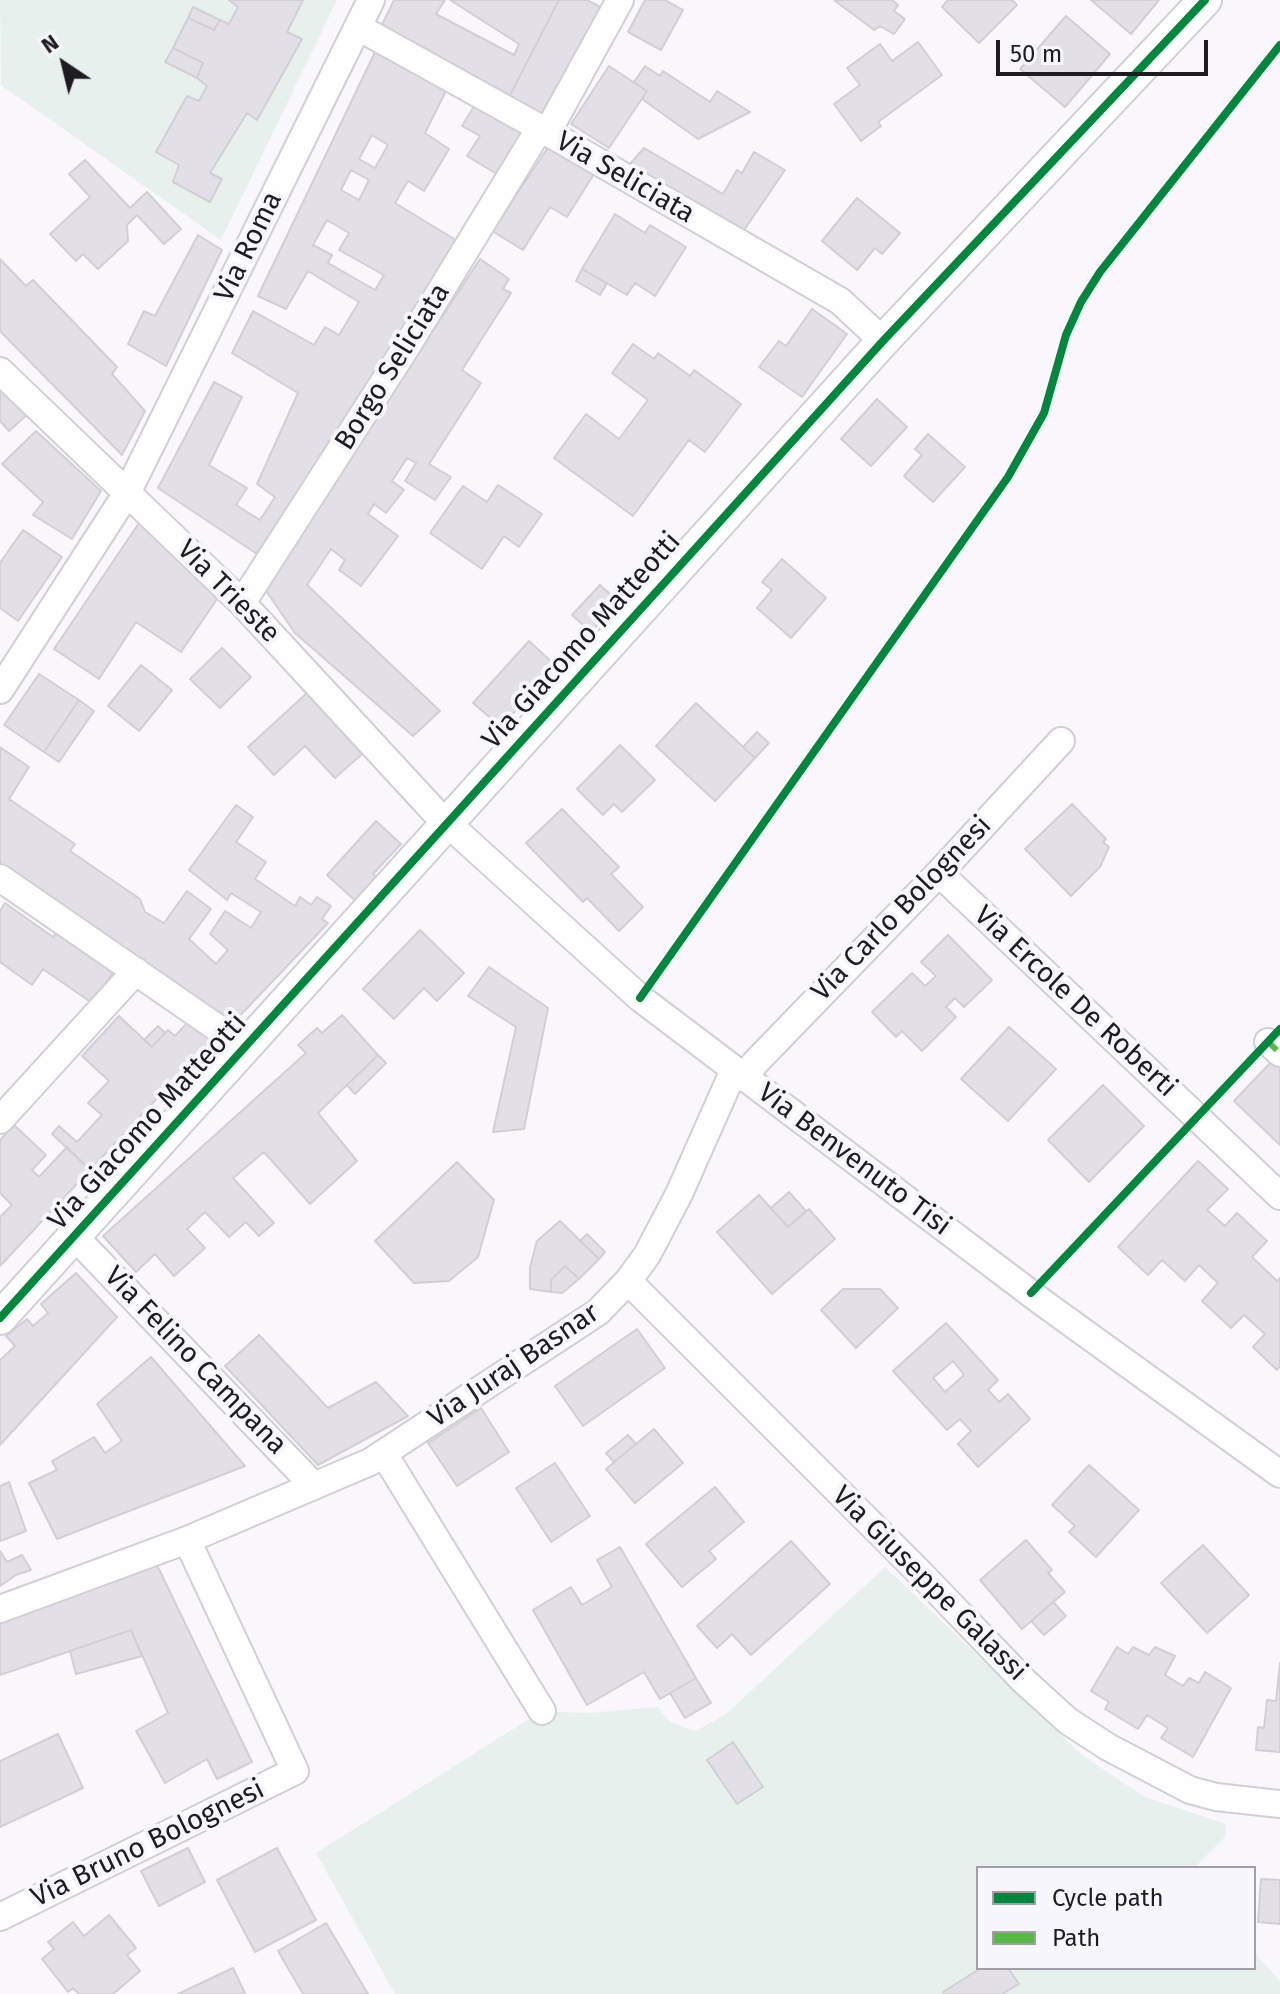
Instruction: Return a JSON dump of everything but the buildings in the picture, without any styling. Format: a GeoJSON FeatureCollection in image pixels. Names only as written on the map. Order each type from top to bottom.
{"type":"FeatureCollection","features":[{"type":"Feature","properties":{"kind":"street","name":"Via Roma"},"geometry":{"type":"LineString","coordinates":[[0,690],[127,493],[371,0]]}},
{"type":"Feature","properties":{"kind":"street","name":"Borgo Seliciata"},"geometry":{"type":"LineString","coordinates":[[242,603],[543,130],[620,0]]}},
{"type":"Feature","properties":{"kind":"street","name":"Via Giacomo Matteotti"},"geometry":{"type":"LineString","coordinates":[[0,1318],[883,341],[1205,0]]}},
{"type":"Feature","properties":{"kind":"street","name":"Via Seliciata"},"geometry":{"type":"LineString","coordinates":[[358,27],[840,301],[883,341]]}},
{"type":"Feature","properties":{"kind":"street","name":"Via Trieste"},"geometry":{"type":"LineString","coordinates":[[0,371],[242,603],[447,823]]}},
{"type":"Feature","properties":{"kind":"street","name":"Via Carlo Bolognesi"},"geometry":{"type":"LineString","coordinates":[[739,1074],[755,1063],[939,873],[1061,741]]}},
{"type":"Feature","properties":{"kind":"street","name":"Via Benvenuto Tisi"},"geometry":{"type":"LineString","coordinates":[[447,823],[640,998],[1042,1302],[1280,1474]]}},
{"type":"Feature","properties":{"kind":"street","name":"Via Ercole De Roberti"},"geometry":{"type":"LineString","coordinates":[[939,873],[1280,1196]]}},
{"type":"Feature","properties":{"kind":"street"},"geometry":{"type":"LineString","coordinates":[[0,878],[245,1047]]}},
{"type":"Feature","properties":{"kind":"street"},"geometry":{"type":"LineString","coordinates":[[0,1120],[136,971]]}},
{"type":"Feature","properties":{"kind":"street","name":"Via Juraj Basnar"},"geometry":{"type":"LineString","coordinates":[[0,1609],[187,1540],[384,1454],[598,1312],[628,1281],[647,1255],[739,1074]]}},
{"type":"Feature","properties":{"kind":"street","name":"Via Felino Campana"},"geometry":{"type":"LineString","coordinates":[[75,1237],[314,1486]]}},
{"type":"Feature","properties":{"kind":"street","name":"Via Giuseppe Galassi"},"geometry":{"type":"LineString","coordinates":[[628,1281],[1024,1681],[1068,1721],[1108,1747],[1190,1790],[1216,1797],[1280,1804]]}},
{"type":"Feature","properties":{"kind":"street"},"geometry":{"type":"LineString","coordinates":[[384,1454],[542,1711]]}},
{"type":"Feature","properties":{"kind":"street","name":"Via Bruno Bolognesi"},"geometry":{"type":"LineString","coordinates":[[0,1917],[295,1771],[187,1540]]}},
{"type":"Feature","properties":{"kind":"shaded area"},"geometry":{"type":"Polygon","coordinates":[[[0,0],[337,0],[221,240],[1,85],[0,0]]]}},
{"type":"Feature","properties":{"kind":"shaded area"},"geometry":{"type":"Polygon","coordinates":[[[885,1567],[1083,1756],[1145,1797],[1226,1824],[1225,1837],[1198,1866],[976,1866],[976,1970],[1256,1970],[1256,1954],[1280,1981],[1280,1994],[395,1994],[316,1853],[542,1711],[588,1713],[658,1707],[670,1722],[696,1731],[726,1714],[885,1567]]]}},
{"type":"Feature","properties":{"kind":"marked path"},"geometry":{"type":"LineString","coordinates":[[1268,1042],[1280,1053]]}},
{"type":"Feature","properties":{"kind":"cycle path"},"geometry":{"type":"LineString","coordinates":[[0,1318],[883,341],[1205,0]]}},
{"type":"Feature","properties":{"kind":"cycle path"},"geometry":{"type":"LineString","coordinates":[[640,998],[1008,477],[1044,413],[1066,335],[1081,302],[1100,272],[1280,45]]}},
{"type":"Feature","properties":{"kind":"cycle path"},"geometry":{"type":"LineString","coordinates":[[1031,1293],[1280,1029]]}}]}
